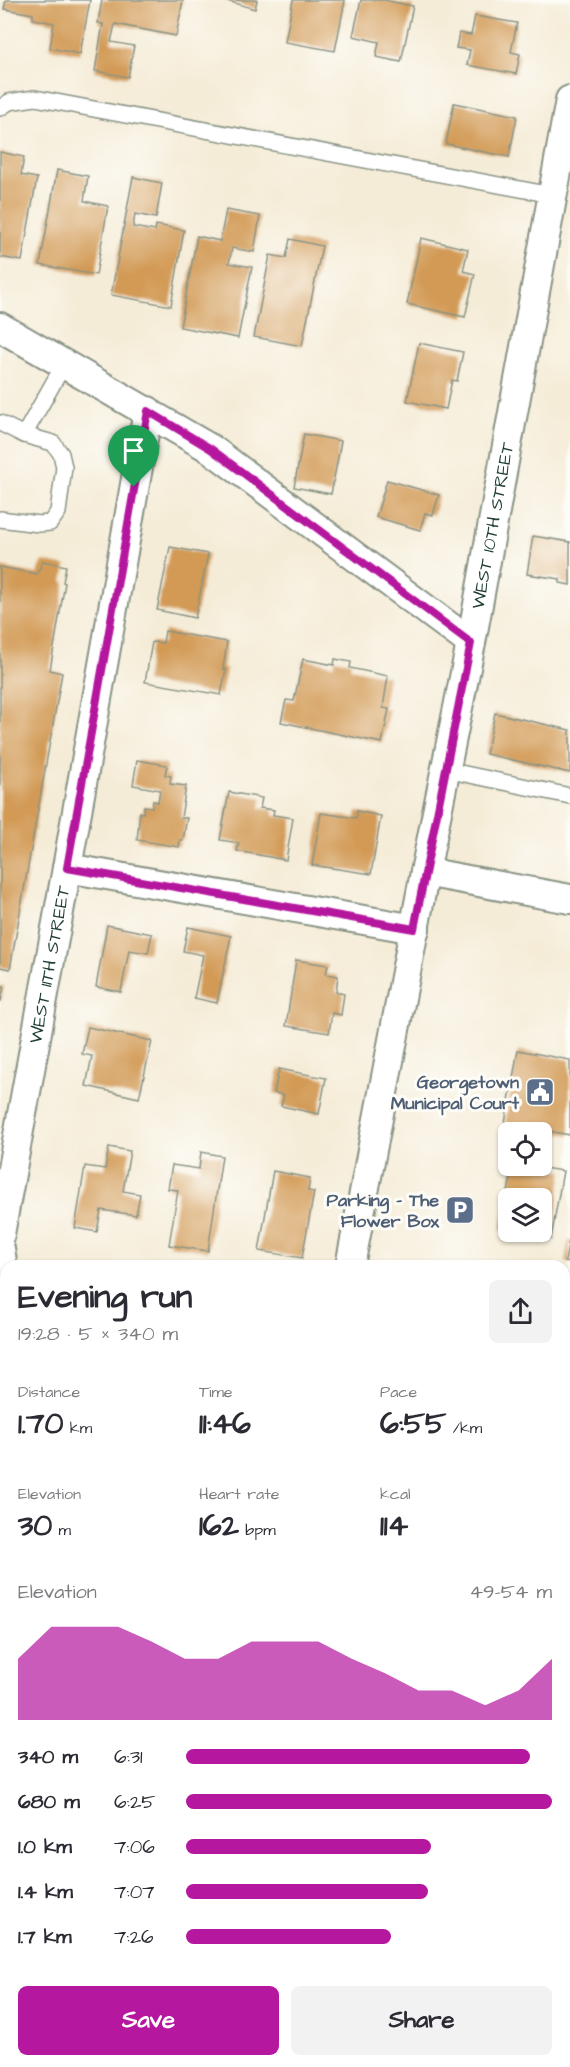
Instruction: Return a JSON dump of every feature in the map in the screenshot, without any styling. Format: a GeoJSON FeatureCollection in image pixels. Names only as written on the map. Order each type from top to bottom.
{"type":"FeatureCollection","features":[{"type":"Feature","properties":{"kind":"street","name":"WEST 10TH STREET"},"geometry":{"type":"LineString","coordinates":[[351,1260],[471,643],[570,100]]}},
{"type":"Feature","properties":{"kind":"street"},"geometry":{"type":"LineString","coordinates":[[0,327],[211,449],[471,643]]}},
{"type":"Feature","properties":{"kind":"street","name":"WEST 11TH STREET"},"geometry":{"type":"LineString","coordinates":[[0,1234],[148,411]]}},
{"type":"Feature","properties":{"kind":"street"},"geometry":{"type":"LineString","coordinates":[[67,868],[414,929]]}},
{"type":"Feature","properties":{"kind":"street"},"geometry":{"type":"LineString","coordinates":[[425,872],[570,898]]}},
{"type":"Feature","properties":{"kind":"lane"},"geometry":{"type":"LineString","coordinates":[[0,108],[9,102],[35,98],[552,195]]}},
{"type":"Feature","properties":{"kind":"lane"},"geometry":{"type":"LineString","coordinates":[[24,435],[64,364]]}},
{"type":"Feature","properties":{"kind":"lane"},"geometry":{"type":"LineString","coordinates":[[0,423],[24,435],[53,443],[61,454],[64,467],[58,512],[50,523],[39,524],[0,519]]}},
{"type":"Feature","properties":{"kind":"lane"},"geometry":{"type":"LineString","coordinates":[[446,770],[570,796]]}},
{"type":"Feature","properties":{"kind":"building"},"geometry":{"type":"Polygon","coordinates":[[[6,0],[90,0],[80,54],[50,48],[54,23],[33,19],[33,14],[4,9],[6,0]]]}},
{"type":"Feature","properties":{"kind":"building"},"geometry":{"type":"Polygon","coordinates":[[[102,0],[183,0],[176,36],[115,24],[111,42],[134,46],[128,77],[95,71],[103,24],[98,23],[102,0]]]}},
{"type":"Feature","properties":{"kind":"building"},"geometry":{"type":"Polygon","coordinates":[[[224,0],[257,0],[255,9],[224,0]]]}},
{"type":"Feature","properties":{"kind":"building"},"geometry":{"type":"Polygon","coordinates":[[[293,0],[345,0],[335,51],[285,42],[293,0]]]}},
{"type":"Feature","properties":{"kind":"building"},"geometry":{"type":"Polygon","coordinates":[[[361,0],[384,0],[413,6],[401,62],[376,57],[379,42],[353,36],[361,0]]]}},
{"type":"Feature","properties":{"kind":"building"},"geometry":{"type":"Polygon","coordinates":[[[475,16],[517,23],[511,52],[520,54],[516,74],[467,65],[470,50],[456,48],[459,33],[471,35],[475,16]]]}},
{"type":"Feature","properties":{"kind":"building"},"geometry":{"type":"Polygon","coordinates":[[[454,103],[517,116],[509,157],[446,144],[454,103]]]}},
{"type":"Feature","properties":{"kind":"building"},"geometry":{"type":"Polygon","coordinates":[[[0,152],[24,157],[21,175],[37,178],[22,261],[0,257],[0,152]]]}},
{"type":"Feature","properties":{"kind":"building"},"geometry":{"type":"Polygon","coordinates":[[[57,170],[88,176],[84,201],[108,206],[96,275],[40,265],[57,170]]]}},
{"type":"Feature","properties":{"kind":"building"},"geometry":{"type":"Polygon","coordinates":[[[133,177],[162,183],[156,218],[135,214],[133,227],[155,231],[156,225],[184,230],[171,306],[111,295],[133,177]]]}},
{"type":"Feature","properties":{"kind":"building"},"geometry":{"type":"Polygon","coordinates":[[[226,210],[260,216],[254,252],[232,248],[229,263],[252,267],[238,338],[180,327],[197,236],[220,241],[226,210]]]}},
{"type":"Feature","properties":{"kind":"building"},"geometry":{"type":"Polygon","coordinates":[[[421,238],[468,249],[463,271],[475,274],[465,317],[407,304],[421,238]]]}},
{"type":"Feature","properties":{"kind":"building"},"geometry":{"type":"Polygon","coordinates":[[[290,239],[322,246],[302,346],[254,337],[270,255],[286,258],[290,239]]]}},
{"type":"Feature","properties":{"kind":"building"},"geometry":{"type":"Polygon","coordinates":[[[419,343],[463,352],[457,381],[452,380],[446,409],[407,401],[419,343]]]}},
{"type":"Feature","properties":{"kind":"building"},"geometry":{"type":"Polygon","coordinates":[[[304,434],[341,441],[331,494],[294,487],[304,434]]]}},
{"type":"Feature","properties":{"kind":"building"},"geometry":{"type":"Polygon","coordinates":[[[387,480],[439,495],[433,515],[425,513],[420,530],[376,517],[387,480]]]}},
{"type":"Feature","properties":{"kind":"building"},"geometry":{"type":"Polygon","coordinates":[[[533,536],[570,542],[570,585],[560,583],[560,579],[527,574],[533,536]]]}},
{"type":"Feature","properties":{"kind":"building"},"geometry":{"type":"Polygon","coordinates":[[[170,547],[208,554],[195,618],[157,610],[170,547]]]}},
{"type":"Feature","properties":{"kind":"building"},"geometry":{"type":"Polygon","coordinates":[[[43,561],[66,566],[50,670],[62,673],[10,969],[0,967],[0,567],[37,574],[43,561]]]}},
{"type":"Feature","properties":{"kind":"building"},"geometry":{"type":"Polygon","coordinates":[[[165,631],[227,642],[223,669],[226,669],[221,695],[145,682],[152,642],[163,643],[165,631]]]}},
{"type":"Feature","properties":{"kind":"building"},"geometry":{"type":"Polygon","coordinates":[[[303,659],[334,665],[335,659],[351,662],[350,668],[388,676],[383,708],[389,709],[382,743],[281,722],[286,700],[294,701],[303,659]]]}},
{"type":"Feature","properties":{"kind":"building"},"geometry":{"type":"Polygon","coordinates":[[[495,713],[570,730],[570,773],[486,754],[495,713]]]}},
{"type":"Feature","properties":{"kind":"building"},"geometry":{"type":"Polygon","coordinates":[[[137,760],[167,765],[165,775],[171,776],[170,784],[186,786],[181,818],[187,818],[183,840],[180,840],[179,847],[137,840],[140,812],[143,813],[144,806],[152,807],[153,801],[158,802],[160,790],[133,785],[137,760]]]}},
{"type":"Feature","properties":{"kind":"building"},"geometry":{"type":"Polygon","coordinates":[[[229,792],[262,798],[260,808],[274,810],[273,815],[293,818],[286,860],[237,851],[239,843],[220,840],[229,792]]]}},
{"type":"Feature","properties":{"kind":"building"},"geometry":{"type":"Polygon","coordinates":[[[357,811],[381,816],[371,874],[312,865],[321,813],[356,818],[357,811]]]}},
{"type":"Feature","properties":{"kind":"building"},"geometry":{"type":"Polygon","coordinates":[[[107,925],[152,934],[148,953],[129,950],[121,992],[96,987],[107,925]]]}},
{"type":"Feature","properties":{"kind":"building"},"geometry":{"type":"Polygon","coordinates":[[[188,927],[231,936],[217,1003],[194,998],[203,955],[183,951],[188,927]]]}},
{"type":"Feature","properties":{"kind":"building"},"geometry":{"type":"Polygon","coordinates":[[[296,960],[328,965],[326,974],[338,976],[336,992],[344,994],[341,1015],[332,1013],[329,1033],[286,1026],[296,960]]]}},
{"type":"Feature","properties":{"kind":"building"},"geometry":{"type":"Polygon","coordinates":[[[0,986],[4,986],[1,1001],[0,1000],[0,986]]]}},
{"type":"Feature","properties":{"kind":"building"},"geometry":{"type":"Polygon","coordinates":[[[88,1027],[152,1041],[139,1098],[86,1086],[92,1056],[82,1054],[88,1027]]]}},
{"type":"Feature","properties":{"kind":"building","name":"Georgetown Municipal Court"},"geometry":{"type":"Polygon","coordinates":[[[518,1050],[570,1060],[570,1135],[552,1132],[552,1122],[505,1122],[518,1050]]]}},
{"type":"Feature","properties":{"kind":"building"},"geometry":{"type":"Polygon","coordinates":[[[279,1069],[326,1078],[319,1114],[281,1106],[284,1095],[274,1093],[279,1069]]]}},
{"type":"Feature","properties":{"kind":"building"},"geometry":{"type":"Polygon","coordinates":[[[109,1147],[130,1151],[123,1191],[140,1194],[136,1215],[101,1210],[97,1232],[75,1228],[85,1166],[105,1169],[109,1147]]]}},
{"type":"Feature","properties":{"kind":"building"},"geometry":{"type":"Polygon","coordinates":[[[201,1152],[222,1156],[208,1251],[169,1245],[178,1190],[168,1189],[172,1165],[199,1169],[201,1152]]]}},
{"type":"Feature","properties":{"kind":"building"},"geometry":{"type":"Polygon","coordinates":[[[552,1169],[563,1171],[552,1233],[552,1188],[509,1188],[511,1176],[552,1176],[552,1169]]]}},
{"type":"Feature","properties":{"kind":"building"},"geometry":{"type":"Polygon","coordinates":[[[273,1171],[310,1178],[308,1191],[314,1192],[302,1258],[259,1251],[273,1171]]]}},
{"type":"Feature","properties":{"kind":"building"},"geometry":{"type":"Polygon","coordinates":[[[569,1240],[570,1240],[570,1260],[565,1260],[569,1240]]]}},
{"type":"Feature","properties":{"kind":"place","name":"Georgetown Municipal Court"},"geometry":{"type":"Point","coordinates":[540,1092]}},
{"type":"Feature","properties":{"kind":"place","name":"Parking - The Flower Box"},"geometry":{"type":"Point","coordinates":[460,1210]}},
{"type":"Feature","properties":{"kind":"route"},"geometry":{"type":"LineString","coordinates":[[148,411],[211,449],[471,643],[414,929],[67,868],[134,487],[148,411]]}}]}
